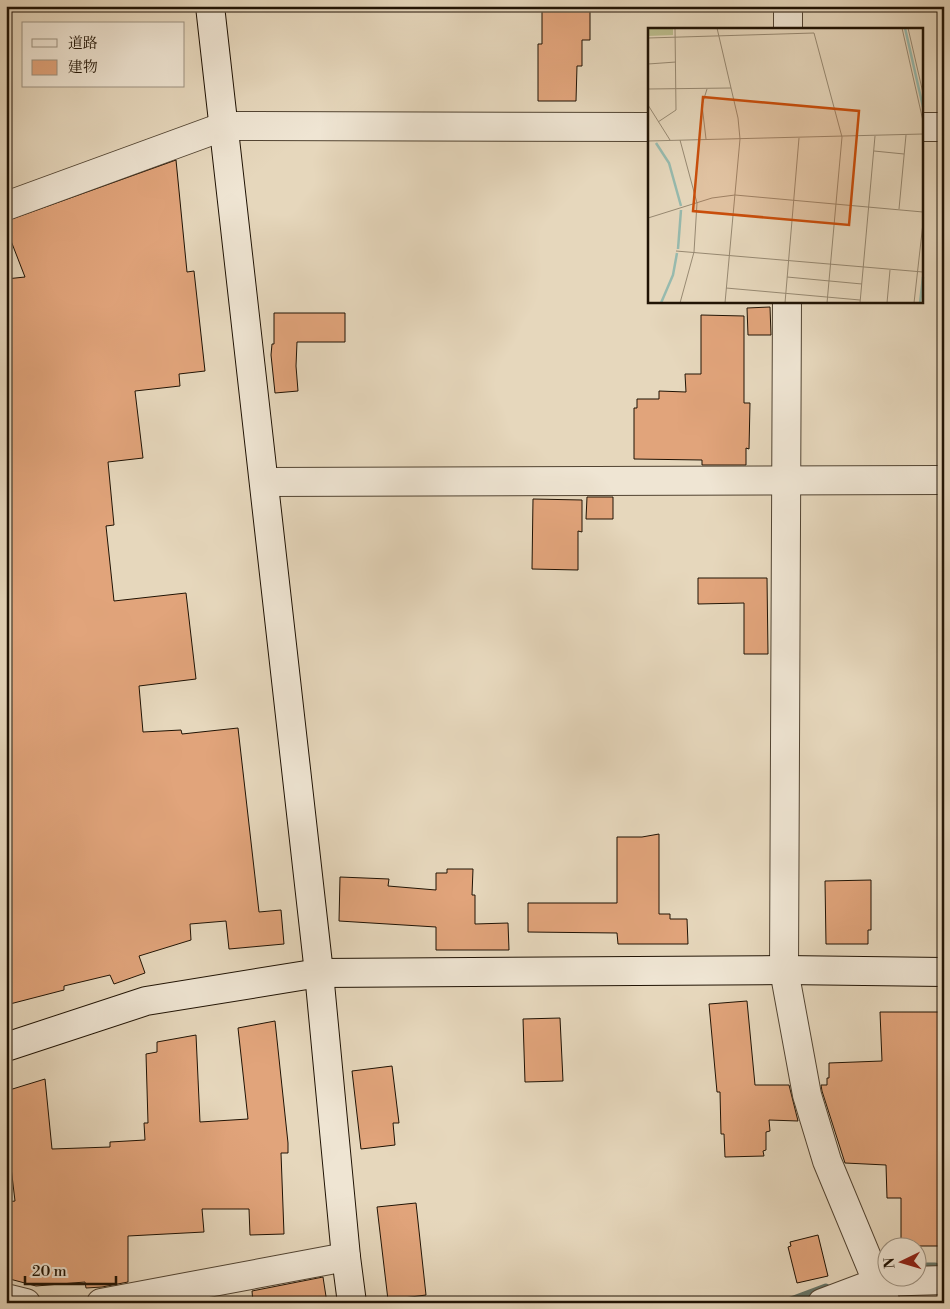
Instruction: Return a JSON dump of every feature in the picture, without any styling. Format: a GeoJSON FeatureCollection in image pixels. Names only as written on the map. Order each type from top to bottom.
{"type":"FeatureCollection","features":[{"type":"Feature","properties":{"kind":"street"},"geometry":{"type":"LineString","coordinates":[[210,6],[319,973],[352,1303]]}},
{"type":"Feature","properties":{"kind":"street"},"geometry":{"type":"LineString","coordinates":[[788,6],[788,28]]}},
{"type":"Feature","properties":{"kind":"street"},"geometry":{"type":"LineString","coordinates":[[6,206],[224,126],[648,127]]}},
{"type":"Feature","properties":{"kind":"street"},"geometry":{"type":"LineString","coordinates":[[922,127],[944,127]]}},
{"type":"Feature","properties":{"kind":"street"},"geometry":{"type":"LineString","coordinates":[[787,302],[784,970],[807,1095],[827,1161],[882,1292]]}},
{"type":"Feature","properties":{"kind":"street"},"geometry":{"type":"LineString","coordinates":[[264,482],[944,480]]}},
{"type":"Feature","properties":{"kind":"street"},"geometry":{"type":"LineString","coordinates":[[6,1047],[146,1001],[319,973],[784,970],[944,972]]}},
{"type":"Feature","properties":{"kind":"street"},"geometry":{"type":"LineString","coordinates":[[102,1303],[346,1257]]}},
{"type":"Feature","properties":{"kind":"street"},"geometry":{"type":"LineString","coordinates":[[822,1303],[944,1280]]}},
{"type":"Feature","properties":{"kind":"street"},"geometry":{"type":"LineString","coordinates":[[6,1298],[26,1303]]}},
{"type":"Feature","properties":{"kind":"building"},"geometry":{"type":"Polygon","coordinates":[[[542,6],[590,6],[590,40],[582,40],[582,66],[577,66],[576,101],[538,101],[538,44],[542,44],[542,6]]]}},
{"type":"Feature","properties":{"kind":"building"},"geometry":{"type":"Polygon","coordinates":[[[176,160],[187,272],[194,271],[205,371],[179,374],[180,386],[135,391],[143,458],[108,462],[114,525],[106,526],[114,601],[186,593],[196,679],[139,686],[143,732],[181,730],[182,734],[238,728],[259,912],[281,910],[284,944],[229,949],[226,921],[190,924],[191,940],[139,956],[145,973],[114,984],[110,975],[64,986],[64,990],[6,1005],[6,279],[25,277],[6,228],[6,221],[176,160]]]}},
{"type":"Feature","properties":{"kind":"building"},"geometry":{"type":"Polygon","coordinates":[[[770,307],[771,335],[748,335],[747,308],[770,307]]]}},
{"type":"Feature","properties":{"kind":"building"},"geometry":{"type":"Polygon","coordinates":[[[274,313],[345,313],[345,342],[297,342],[298,391],[275,393],[271,355],[272,344],[274,344],[274,313]]]}},
{"type":"Feature","properties":{"kind":"building"},"geometry":{"type":"Polygon","coordinates":[[[701,315],[744,316],[744,403],[750,403],[749,449],[746,448],[746,465],[702,465],[702,460],[634,459],[634,408],[637,408],[637,399],[659,399],[659,391],[686,392],[685,374],[701,374],[701,315]]]}},
{"type":"Feature","properties":{"kind":"building"},"geometry":{"type":"Polygon","coordinates":[[[587,497],[613,497],[613,519],[586,519],[587,497]]]}},
{"type":"Feature","properties":{"kind":"building"},"geometry":{"type":"Polygon","coordinates":[[[533,499],[582,500],[582,532],[578,531],[578,570],[532,569],[533,499]]]}},
{"type":"Feature","properties":{"kind":"building"},"geometry":{"type":"Polygon","coordinates":[[[698,578],[767,578],[768,654],[744,654],[744,603],[698,604],[698,578]]]}},
{"type":"Feature","properties":{"kind":"building"},"geometry":{"type":"Polygon","coordinates":[[[659,834],[659,914],[670,914],[670,919],[687,919],[688,944],[618,944],[617,933],[528,932],[528,903],[617,903],[617,837],[642,837],[659,834]]]}},
{"type":"Feature","properties":{"kind":"building"},"geometry":{"type":"Polygon","coordinates":[[[447,869],[473,869],[472,895],[475,895],[475,924],[508,923],[509,950],[436,950],[436,927],[339,921],[340,877],[389,879],[388,886],[436,890],[436,873],[447,873],[447,869]]]}},
{"type":"Feature","properties":{"kind":"building"},"geometry":{"type":"Polygon","coordinates":[[[871,880],[871,930],[868,930],[868,944],[826,944],[825,881],[871,880]]]}},
{"type":"Feature","properties":{"kind":"building"},"geometry":{"type":"Polygon","coordinates":[[[747,1001],[755,1085],[789,1085],[798,1121],[769,1120],[770,1131],[766,1132],[764,1156],[725,1157],[724,1134],[721,1134],[720,1092],[717,1092],[709,1004],[747,1001]]]}},
{"type":"Feature","properties":{"kind":"building"},"geometry":{"type":"Polygon","coordinates":[[[880,1012],[944,1012],[944,1246],[928,1246],[928,1236],[901,1236],[901,1198],[887,1198],[886,1165],[845,1163],[821,1085],[827,1085],[829,1063],[882,1061],[880,1012]]]}},
{"type":"Feature","properties":{"kind":"building"},"geometry":{"type":"Polygon","coordinates":[[[560,1018],[563,1081],[525,1082],[523,1019],[560,1018]]]}},
{"type":"Feature","properties":{"kind":"building"},"geometry":{"type":"Polygon","coordinates":[[[275,1021],[288,1143],[288,1153],[281,1153],[284,1234],[250,1235],[249,1209],[202,1209],[204,1232],[128,1236],[128,1282],[86,1288],[85,1282],[36,1286],[6,1278],[7,1202],[15,1201],[6,1125],[6,1091],[45,1079],[52,1149],[110,1147],[110,1142],[145,1140],[144,1123],[148,1123],[146,1054],[157,1052],[157,1042],[196,1035],[200,1122],[248,1119],[238,1028],[275,1021]]]}},
{"type":"Feature","properties":{"kind":"building"},"geometry":{"type":"Polygon","coordinates":[[[392,1066],[399,1123],[393,1123],[395,1145],[361,1149],[352,1071],[392,1066]]]}},
{"type":"Feature","properties":{"kind":"building"},"geometry":{"type":"Polygon","coordinates":[[[416,1203],[426,1295],[388,1300],[377,1207],[416,1203]]]}},
{"type":"Feature","properties":{"kind":"building"},"geometry":{"type":"Polygon","coordinates":[[[818,1235],[828,1276],[797,1283],[788,1247],[791,1246],[790,1242],[818,1235]]]}},
{"type":"Feature","properties":{"kind":"building"},"geometry":{"type":"Polygon","coordinates":[[[323,1277],[327,1303],[253,1303],[252,1291],[323,1277]]]}},
{"type":"Feature","properties":{"kind":"waterway"},"geometry":{"type":"LineString","coordinates":[[928,1267],[935,1267]]}},
{"type":"Feature","properties":{"kind":"waterway"},"geometry":{"type":"LineString","coordinates":[[786,1303],[826,1288]]}}]}
